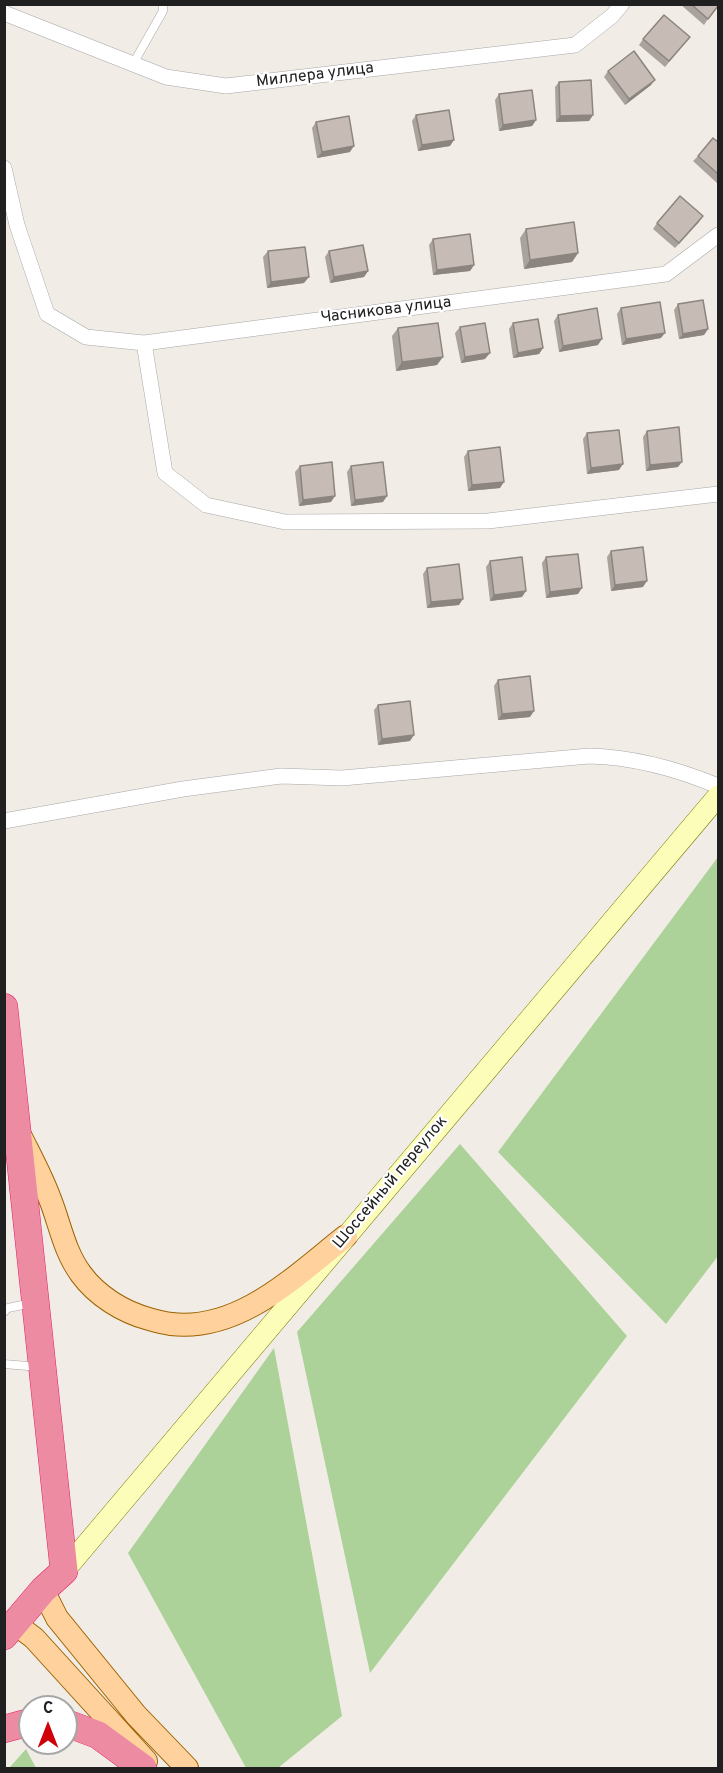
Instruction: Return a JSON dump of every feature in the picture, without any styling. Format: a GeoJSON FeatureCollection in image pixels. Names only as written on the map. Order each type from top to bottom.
{"type":"FeatureCollection","features":[{"type":"Feature","properties":{"kind":"highway"},"geometry":{"type":"LineString","coordinates":[[4,1007],[64,1571],[43,1590],[9,1630]]}},
{"type":"Feature","properties":{"kind":"highway"},"geometry":{"type":"LineString","coordinates":[[78,1728],[98,1735],[143,1768]]}},
{"type":"Feature","properties":{"kind":"main road","name":"Шоссейный переулок"},"geometry":{"type":"LineString","coordinates":[[64,1571],[718,796]]}},
{"type":"Feature","properties":{"kind":"main road"},"geometry":{"type":"LineString","coordinates":[[18,1131],[51,1199],[63,1242],[81,1275],[110,1302],[138,1316],[171,1324],[201,1324],[230,1316],[264,1299],[346,1236]]}},
{"type":"Feature","properties":{"kind":"main road"},"geometry":{"type":"LineString","coordinates":[[43,1590],[64,1627],[136,1715],[187,1768]]}},
{"type":"Feature","properties":{"kind":"main road"},"geometry":{"type":"LineString","coordinates":[[9,1630],[33,1638],[153,1768]]}},
{"type":"Feature","properties":{"kind":"street","name":"Миллера улица"},"geometry":{"type":"LineString","coordinates":[[4,13],[166,77],[226,86],[575,45],[612,16],[622,4]]}},
{"type":"Feature","properties":{"kind":"street","name":"Часникова улица"},"geometry":{"type":"LineString","coordinates":[[4,168],[17,225],[46,314],[86,337],[144,343],[666,274],[718,235]]}},
{"type":"Feature","properties":{"kind":"street"},"geometry":{"type":"LineString","coordinates":[[144,343],[165,473],[206,504],[285,522],[488,521],[718,494]]}},
{"type":"Feature","properties":{"kind":"street"},"geometry":{"type":"LineString","coordinates":[[4,821],[183,789],[281,776],[342,778],[589,756],[617,757],[685,773],[718,786]]}},
{"type":"Feature","properties":{"kind":"lane"},"geometry":{"type":"LineString","coordinates":[[133,64],[164,11],[163,4]]}},
{"type":"Feature","properties":{"kind":"lane"},"geometry":{"type":"LineString","coordinates":[[4,1312],[8,1308],[36,1302]]}},
{"type":"Feature","properties":{"kind":"lane"},"geometry":{"type":"LineString","coordinates":[[4,1364],[43,1368]]}},
{"type":"Feature","properties":{"kind":"green space"},"geometry":{"type":"Polygon","coordinates":[[[718,857],[718,1256],[666,1324],[498,1152],[718,857]]]}},
{"type":"Feature","properties":{"kind":"green space"},"geometry":{"type":"Polygon","coordinates":[[[460,1144],[627,1336],[370,1673],[297,1332],[460,1144]]]}},
{"type":"Feature","properties":{"kind":"green space"},"geometry":{"type":"Polygon","coordinates":[[[274,1348],[342,1716],[278,1768],[246,1768],[128,1553],[274,1348]]]}},
{"type":"Feature","properties":{"kind":"green space"},"geometry":{"type":"Polygon","coordinates":[[[21,1755],[29,1755],[36,1768],[9,1768],[21,1755]]]}},
{"type":"Feature","properties":{"kind":"building"},"geometry":{"type":"Polygon","coordinates":[[[691,4],[718,4],[718,6],[708,19],[691,4]]]}},
{"type":"Feature","properties":{"kind":"building"},"geometry":{"type":"Polygon","coordinates":[[[664,15],[690,37],[669,61],[643,39],[664,15]]]}},
{"type":"Feature","properties":{"kind":"building"},"geometry":{"type":"Polygon","coordinates":[[[634,51],[655,80],[629,99],[608,71],[634,51]]]}},
{"type":"Feature","properties":{"kind":"building"},"geometry":{"type":"Polygon","coordinates":[[[591,80],[593,115],[560,116],[559,82],[591,80]]]}},
{"type":"Feature","properties":{"kind":"building"},"geometry":{"type":"Polygon","coordinates":[[[532,90],[536,120],[503,125],[499,94],[532,90]]]}},
{"type":"Feature","properties":{"kind":"building"},"geometry":{"type":"Polygon","coordinates":[[[449,110],[454,140],[422,145],[416,115],[449,110]]]}},
{"type":"Feature","properties":{"kind":"building"},"geometry":{"type":"Polygon","coordinates":[[[349,116],[354,146],[322,152],[316,122],[349,116]]]}},
{"type":"Feature","properties":{"kind":"building"},"geometry":{"type":"Polygon","coordinates":[[[713,138],[718,142],[718,174],[698,156],[713,138]]]}},
{"type":"Feature","properties":{"kind":"building"},"geometry":{"type":"Polygon","coordinates":[[[680,196],[703,216],[679,243],[657,223],[680,196]]]}},
{"type":"Feature","properties":{"kind":"building"},"geometry":{"type":"Polygon","coordinates":[[[574,222],[578,253],[530,260],[526,229],[574,222]]]}},
{"type":"Feature","properties":{"kind":"building"},"geometry":{"type":"Polygon","coordinates":[[[470,234],[474,265],[437,270],[433,239],[470,234]]]}},
{"type":"Feature","properties":{"kind":"building"},"geometry":{"type":"Polygon","coordinates":[[[363,245],[368,271],[334,277],[329,251],[363,245]]]}},
{"type":"Feature","properties":{"kind":"building"},"geometry":{"type":"Polygon","coordinates":[[[305,247],[309,277],[271,282],[268,251],[305,247]]]}},
{"type":"Feature","properties":{"kind":"building"},"geometry":{"type":"Polygon","coordinates":[[[703,300],[708,329],[683,334],[678,304],[703,300]]]}},
{"type":"Feature","properties":{"kind":"building"},"geometry":{"type":"Polygon","coordinates":[[[660,302],[665,333],[626,339],[621,308],[660,302]]]}},
{"type":"Feature","properties":{"kind":"building"},"geometry":{"type":"Polygon","coordinates":[[[597,308],[602,339],[563,346],[558,315],[597,308]]]}},
{"type":"Feature","properties":{"kind":"building"},"geometry":{"type":"Polygon","coordinates":[[[538,319],[543,348],[518,353],[513,323],[538,319]]]}},
{"type":"Feature","properties":{"kind":"building"},"geometry":{"type":"Polygon","coordinates":[[[438,323],[443,357],[402,362],[398,328],[438,323]]]}},
{"type":"Feature","properties":{"kind":"building"},"geometry":{"type":"Polygon","coordinates":[[[485,323],[490,353],[465,357],[460,327],[485,323]]]}},
{"type":"Feature","properties":{"kind":"building"},"geometry":{"type":"Polygon","coordinates":[[[679,427],[682,462],[650,465],[647,431],[679,427]]]}},
{"type":"Feature","properties":{"kind":"building"},"geometry":{"type":"Polygon","coordinates":[[[619,430],[623,464],[591,468],[587,433],[619,430]]]}},
{"type":"Feature","properties":{"kind":"building"},"geometry":{"type":"Polygon","coordinates":[[[500,447],[504,482],[472,485],[468,451],[500,447]]]}},
{"type":"Feature","properties":{"kind":"building"},"geometry":{"type":"Polygon","coordinates":[[[332,462],[335,496],[303,500],[300,466],[332,462]]]}},
{"type":"Feature","properties":{"kind":"building"},"geometry":{"type":"Polygon","coordinates":[[[383,462],[387,496],[355,500],[351,466],[383,462]]]}},
{"type":"Feature","properties":{"kind":"building"},"geometry":{"type":"Polygon","coordinates":[[[643,547],[647,581],[615,585],[611,551],[643,547]]]}},
{"type":"Feature","properties":{"kind":"building"},"geometry":{"type":"Polygon","coordinates":[[[578,554],[582,588],[550,592],[546,557],[578,554]]]}},
{"type":"Feature","properties":{"kind":"building"},"geometry":{"type":"Polygon","coordinates":[[[522,557],[526,591],[494,595],[490,561],[522,557]]]}},
{"type":"Feature","properties":{"kind":"building"},"geometry":{"type":"Polygon","coordinates":[[[459,564],[463,599],[431,602],[427,568],[459,564]]]}},
{"type":"Feature","properties":{"kind":"building"},"geometry":{"type":"Polygon","coordinates":[[[530,676],[534,711],[502,714],[498,680],[530,676]]]}},
{"type":"Feature","properties":{"kind":"building"},"geometry":{"type":"Polygon","coordinates":[[[410,701],[414,735],[382,739],[378,705],[410,701]]]}}]}
